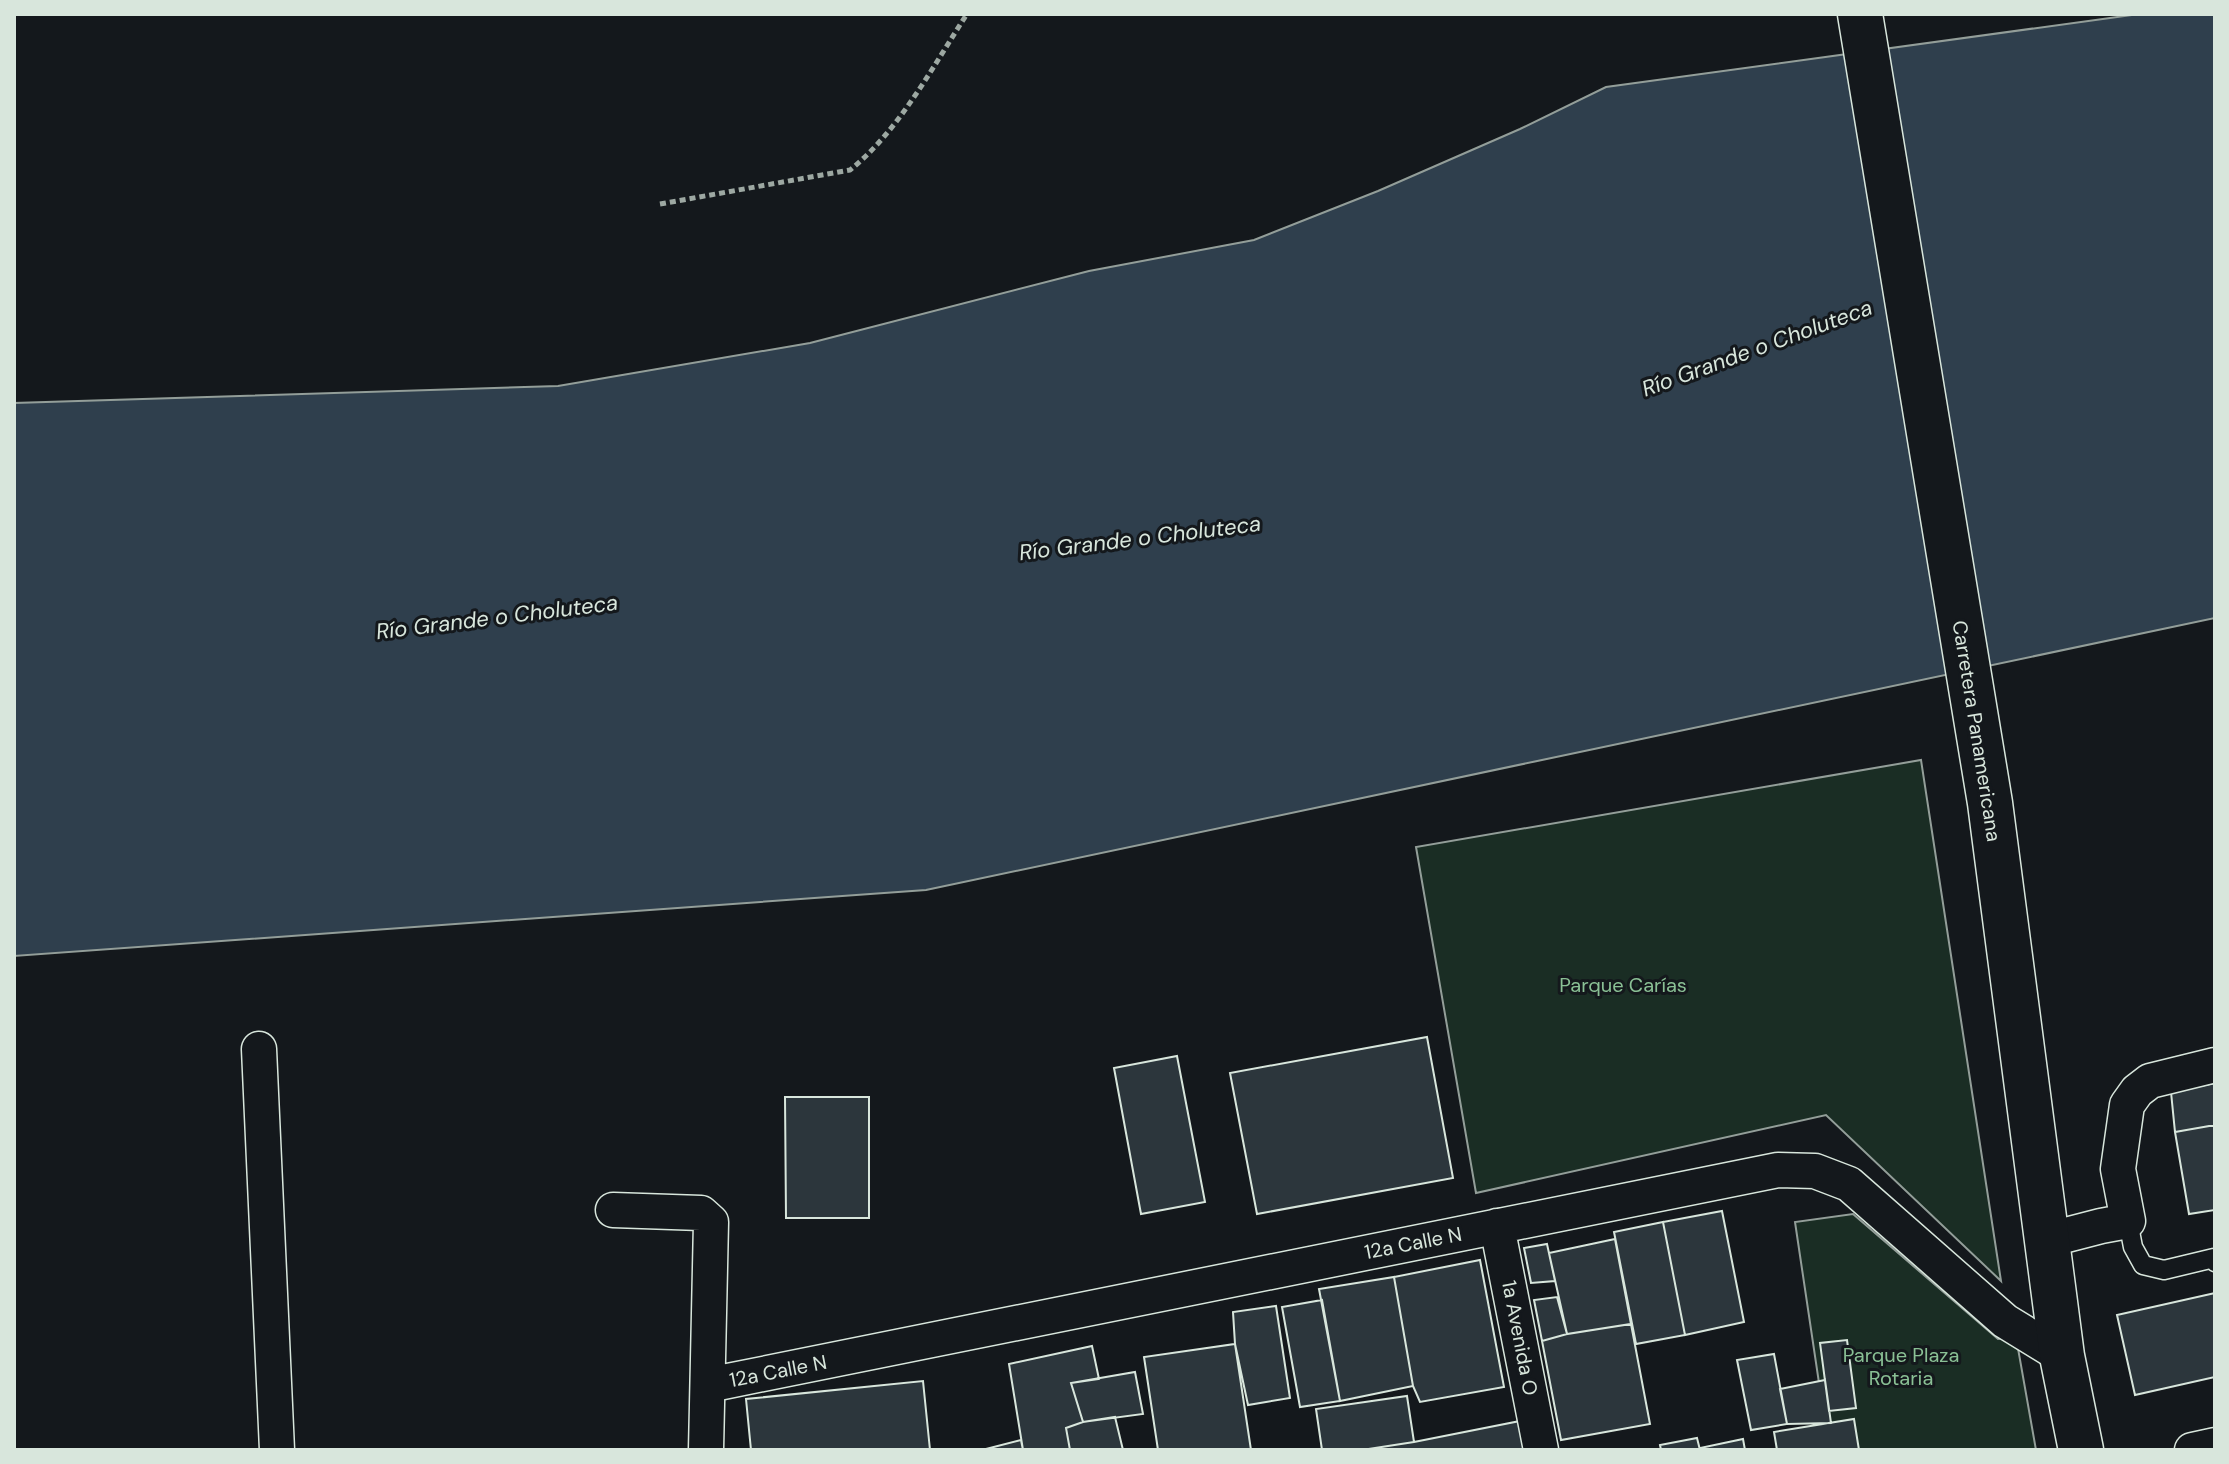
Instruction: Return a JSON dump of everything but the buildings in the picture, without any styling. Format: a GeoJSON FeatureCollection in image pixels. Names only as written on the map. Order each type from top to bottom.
{"type":"FeatureCollection","features":[{"type":"Feature","properties":{"kind":"highway","name":"Carretera Panamericana"},"geometry":{"type":"LineString","coordinates":[[1860,14],[1990,803],[2062,1356],[2081,1450]]}},
{"type":"Feature","properties":{"kind":"street"},"geometry":{"type":"LineString","coordinates":[[259,1049],[277,1450]]}},
{"type":"Feature","properties":{"kind":"street"},"geometry":{"type":"LineString","coordinates":[[2047,1240],[2128,1221],[2118,1169],[2127,1105],[2137,1091],[2150,1081],[2215,1065]]}},
{"type":"Feature","properties":{"kind":"street","name":"12a Calle N"},"geometry":{"type":"LineString","coordinates":[[708,1385],[1778,1170],[1815,1171],[1849,1184],[2005,1321],[2062,1356]]}},
{"type":"Feature","properties":{"kind":"street"},"geometry":{"type":"LineString","coordinates":[[613,1210],[701,1213],[711,1222],[706,1450]]}},
{"type":"Feature","properties":{"kind":"street","name":"1a Avenida O"},"geometry":{"type":"LineString","coordinates":[[1497,1226],[1541,1450]]}},
{"type":"Feature","properties":{"kind":"street"},"geometry":{"type":"LineString","coordinates":[[2192,1450],[2215,1445]]}},
{"type":"Feature","properties":{"kind":"lane"},"geometry":{"type":"LineString","coordinates":[[2128,1221],[2133,1247],[2143,1265],[2164,1270],[2215,1259]]}},
{"type":"Feature","properties":{"kind":"path"},"geometry":{"type":"LineString","coordinates":[[660,204],[850,170],[870,154],[889,132],[967,14]]}},
{"type":"Feature","properties":{"kind":"green space","name":"Parque Carías"},"geometry":{"type":"Polygon","coordinates":[[[1921,760],[2001,1281],[1826,1115],[1476,1193],[1416,847],[1921,760]]]}},
{"type":"Feature","properties":{"kind":"green space","name":"Parque Plaza Rotaria"},"geometry":{"type":"Polygon","coordinates":[[[1853,1214],[1998,1339],[2016,1337],[2036,1450],[1829,1450],[1795,1222],[1853,1214]]]}},
{"type":"Feature","properties":{"kind":"water","name":"Río Grande o Choluteca"},"geometry":{"type":"Polygon","coordinates":[[[2139,14],[2215,14],[2215,618],[926,890],[14,956],[14,403],[558,386],[810,343],[1089,271],[1254,240],[1378,191],[1520,129],[1606,87],[2139,14]]]}}]}
